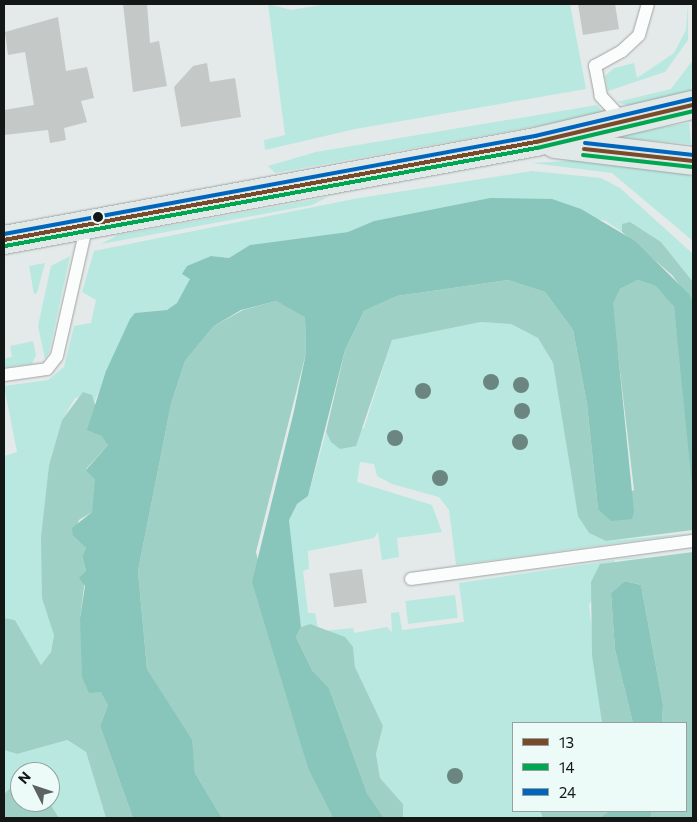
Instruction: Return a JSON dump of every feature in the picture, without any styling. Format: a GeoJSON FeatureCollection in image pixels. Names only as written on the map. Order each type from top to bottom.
{"type":"FeatureCollection","features":[{"type":"Feature","properties":{"kind":"main road"},"geometry":{"type":"LineString","coordinates":[[4,240],[536,142],[693,105]]}},
{"type":"Feature","properties":{"kind":"main road"},"geometry":{"type":"LineString","coordinates":[[536,142],[693,161]]}},
{"type":"Feature","properties":{"kind":"lane"},"geometry":{"type":"LineString","coordinates":[[624,122],[601,96],[595,66],[622,51],[639,35],[648,4]]}},
{"type":"Feature","properties":{"kind":"lane"},"geometry":{"type":"LineString","coordinates":[[4,375],[47,369],[57,356],[87,224]]}},
{"type":"Feature","properties":{"kind":"lane"},"geometry":{"type":"LineString","coordinates":[[411,579],[693,541]]}},
{"type":"Feature","properties":{"kind":"shaded area"},"geometry":{"type":"Polygon","coordinates":[[[268,4],[291,10],[328,4],[570,4],[586,89],[355,129],[265,150],[264,140],[285,135],[268,4]]]}},
{"type":"Feature","properties":{"kind":"shaded area"},"geometry":{"type":"Polygon","coordinates":[[[688,4],[688,40],[665,72],[608,91],[605,76],[614,68],[634,63],[637,78],[674,53],[686,30],[688,4]]]}},
{"type":"Feature","properties":{"kind":"shaded area"},"geometry":{"type":"Polygon","coordinates":[[[693,60],[691,92],[635,108],[617,102],[671,89],[693,60]]]}},
{"type":"Feature","properties":{"kind":"shaded area"},"geometry":{"type":"Polygon","coordinates":[[[597,105],[603,112],[599,115],[275,173],[268,166],[316,152],[597,105]]]}},
{"type":"Feature","properties":{"kind":"shaded area"},"geometry":{"type":"Polygon","coordinates":[[[689,123],[691,144],[612,137],[612,135],[689,123]]]}},
{"type":"Feature","properties":{"kind":"shaded area"},"geometry":{"type":"Polygon","coordinates":[[[583,160],[683,172],[693,178],[693,241],[612,173],[532,163],[583,160]]]}},
{"type":"Feature","properties":{"kind":"shaded area"},"geometry":{"type":"Polygon","coordinates":[[[532,171],[601,178],[620,188],[693,254],[693,282],[661,242],[622,224],[622,232],[606,221],[490,198],[374,221],[348,232],[250,245],[229,258],[211,256],[187,266],[191,279],[177,303],[167,310],[135,313],[92,407],[92,395],[75,398],[62,420],[49,465],[41,536],[54,635],[51,652],[41,665],[15,620],[4,618],[4,456],[17,452],[4,386],[48,380],[64,367],[74,326],[91,323],[96,300],[82,292],[94,251],[359,198],[532,171]]]}},
{"type":"Feature","properties":{"kind":"shaded area"},"geometry":{"type":"Polygon","coordinates":[[[328,197],[312,205],[101,244],[118,235],[328,197]]]}},
{"type":"Feature","properties":{"kind":"shaded area"},"geometry":{"type":"Polygon","coordinates":[[[490,198],[552,199],[581,209],[635,241],[689,294],[693,303],[693,495],[674,307],[656,286],[638,280],[620,289],[613,303],[634,512],[632,519],[611,521],[598,509],[587,404],[573,330],[545,292],[508,280],[397,296],[364,311],[345,350],[308,496],[297,504],[289,520],[301,627],[296,637],[312,670],[329,688],[367,793],[384,818],[333,818],[309,771],[252,582],[294,411],[306,353],[305,317],[276,301],[241,310],[214,326],[185,361],[171,404],[138,571],[147,669],[192,740],[195,773],[222,818],[133,818],[100,726],[108,705],[101,692],[89,693],[82,677],[80,618],[85,586],[79,578],[86,571],[82,556],[86,548],[73,536],[72,528],[92,512],[95,480],[86,470],[108,445],[102,436],[87,430],[106,371],[130,319],[135,313],[167,310],[177,303],[190,279],[182,274],[187,266],[211,256],[229,258],[250,245],[348,232],[374,221],[490,198]]]}},
{"type":"Feature","properties":{"kind":"shaded area"},"geometry":{"type":"Polygon","coordinates":[[[630,222],[661,242],[693,282],[693,303],[672,275],[622,232],[622,224],[630,222]]]}},
{"type":"Feature","properties":{"kind":"shaded area"},"geometry":{"type":"Polygon","coordinates":[[[70,256],[49,353],[45,359],[38,326],[51,266],[70,256]]]}},
{"type":"Feature","properties":{"kind":"shaded area"},"geometry":{"type":"Polygon","coordinates":[[[45,263],[37,293],[34,294],[29,266],[45,263]]]}},
{"type":"Feature","properties":{"kind":"shaded area"},"geometry":{"type":"Polygon","coordinates":[[[508,280],[545,292],[573,330],[587,404],[598,509],[634,490],[612,303],[620,289],[638,280],[657,286],[674,307],[692,464],[693,530],[606,541],[589,533],[578,516],[553,363],[538,338],[511,324],[481,322],[392,340],[356,446],[340,449],[331,442],[326,432],[345,350],[364,311],[397,296],[508,280]]]}},
{"type":"Feature","properties":{"kind":"shaded area"},"geometry":{"type":"Polygon","coordinates":[[[276,301],[305,316],[306,353],[256,552],[309,771],[333,818],[222,818],[195,773],[191,740],[147,669],[138,571],[171,404],[185,361],[214,326],[243,310],[276,301]]]}},
{"type":"Feature","properties":{"kind":"shaded area"},"geometry":{"type":"Polygon","coordinates":[[[481,322],[511,324],[538,338],[553,363],[578,515],[589,533],[606,541],[693,533],[456,565],[449,510],[439,497],[392,484],[377,476],[374,464],[360,462],[357,482],[432,505],[442,532],[397,538],[399,557],[382,560],[378,532],[374,538],[308,551],[309,569],[303,571],[308,613],[315,613],[318,629],[310,624],[301,627],[289,520],[297,504],[308,496],[326,432],[331,442],[364,428],[392,340],[481,322]]]}},
{"type":"Feature","properties":{"kind":"shaded area"},"geometry":{"type":"Polygon","coordinates":[[[33,341],[36,355],[32,364],[4,367],[4,359],[12,357],[10,346],[33,341]]]}},
{"type":"Feature","properties":{"kind":"shaded area"},"geometry":{"type":"Polygon","coordinates":[[[83,392],[92,395],[108,445],[86,469],[95,480],[97,495],[92,512],[79,520],[73,536],[86,548],[82,556],[86,571],[80,618],[108,705],[100,726],[133,818],[106,818],[86,752],[67,740],[17,754],[4,750],[4,618],[15,620],[41,665],[51,652],[54,635],[42,598],[41,536],[49,465],[62,420],[83,392]]]}},
{"type":"Feature","properties":{"kind":"shaded area"},"geometry":{"type":"Polygon","coordinates":[[[693,552],[693,818],[650,818],[652,812],[687,812],[687,722],[662,722],[663,705],[641,585],[625,581],[611,593],[615,650],[633,722],[602,722],[592,655],[591,582],[600,564],[693,552]]]}},
{"type":"Feature","properties":{"kind":"shaded area"},"geometry":{"type":"Polygon","coordinates":[[[651,557],[615,560],[589,605],[602,722],[512,722],[512,812],[540,812],[543,818],[403,818],[403,804],[380,778],[376,754],[383,726],[355,667],[353,647],[322,631],[353,628],[354,633],[387,627],[392,632],[391,613],[399,612],[402,630],[464,622],[459,583],[628,558],[651,557]]]}},
{"type":"Feature","properties":{"kind":"shaded area"},"geometry":{"type":"Polygon","coordinates":[[[625,581],[641,585],[663,705],[662,722],[633,722],[615,650],[611,593],[625,581]]]}},
{"type":"Feature","properties":{"kind":"shaded area"},"geometry":{"type":"Polygon","coordinates":[[[455,595],[458,618],[408,624],[405,601],[455,595]]]}},
{"type":"Feature","properties":{"kind":"shaded area"},"geometry":{"type":"Polygon","coordinates":[[[310,624],[345,637],[353,647],[355,667],[383,726],[376,754],[380,778],[403,804],[403,818],[384,818],[367,793],[329,688],[312,670],[296,637],[301,627],[310,624]]]}},
{"type":"Feature","properties":{"kind":"shaded area"},"geometry":{"type":"Polygon","coordinates":[[[66,740],[86,752],[106,818],[59,818],[55,812],[60,812],[60,762],[10,762],[10,788],[4,794],[4,750],[17,754],[66,740]]]}},
{"type":"Feature","properties":{"kind":"shaded area"},"geometry":{"type":"Polygon","coordinates":[[[10,788],[10,812],[55,812],[59,818],[4,818],[4,794],[10,788]]]}},
{"type":"Feature","properties":{"kind":"shaded area"},"geometry":{"type":"Polygon","coordinates":[[[540,812],[608,812],[599,818],[543,818],[540,812]]]}},
{"type":"Feature","properties":{"kind":"shaded area"},"geometry":{"type":"Polygon","coordinates":[[[608,812],[652,812],[650,818],[599,818],[608,812]]]}},
{"type":"Feature","properties":{"kind":"building"},"geometry":{"type":"Polygon","coordinates":[[[123,4],[147,4],[150,43],[159,41],[167,86],[133,92],[123,4]]]}},
{"type":"Feature","properties":{"kind":"building"},"geometry":{"type":"Polygon","coordinates":[[[578,4],[615,4],[619,29],[583,35],[578,4]]]}},
{"type":"Feature","properties":{"kind":"building"},"geometry":{"type":"Polygon","coordinates":[[[58,17],[66,71],[87,67],[94,98],[81,101],[87,122],[64,128],[66,140],[50,143],[48,130],[4,135],[4,110],[34,105],[25,52],[8,55],[5,32],[58,17]]]}},
{"type":"Feature","properties":{"kind":"building"},"geometry":{"type":"Polygon","coordinates":[[[207,63],[210,82],[235,78],[241,117],[181,127],[174,87],[193,66],[207,63]]]}},
{"type":"Feature","properties":{"kind":"building"},"geometry":{"type":"Polygon","coordinates":[[[362,569],[367,603],[334,607],[329,574],[362,569]]]}},
{"type":"Feature","properties":{"kind":"transit line","name":"24"},"geometry":{"type":"LineString","coordinates":[[4,234],[535,136],[692,99]]}},
{"type":"Feature","properties":{"kind":"transit line","name":"13"},"geometry":{"type":"LineString","coordinates":[[4,240],[536,142],[693,105]]}},
{"type":"Feature","properties":{"kind":"transit line","name":"14"},"geometry":{"type":"LineString","coordinates":[[5,246],[537,148],[693,111]]}},
{"type":"Feature","properties":{"kind":"transit line","name":"24"},"geometry":{"type":"LineString","coordinates":[[585,143],[693,155]]}},
{"type":"Feature","properties":{"kind":"transit line","name":"13"},"geometry":{"type":"LineString","coordinates":[[584,149],[693,161]]}},
{"type":"Feature","properties":{"kind":"transit line","name":"14"},"geometry":{"type":"LineString","coordinates":[[583,155],[692,167]]}}]}
